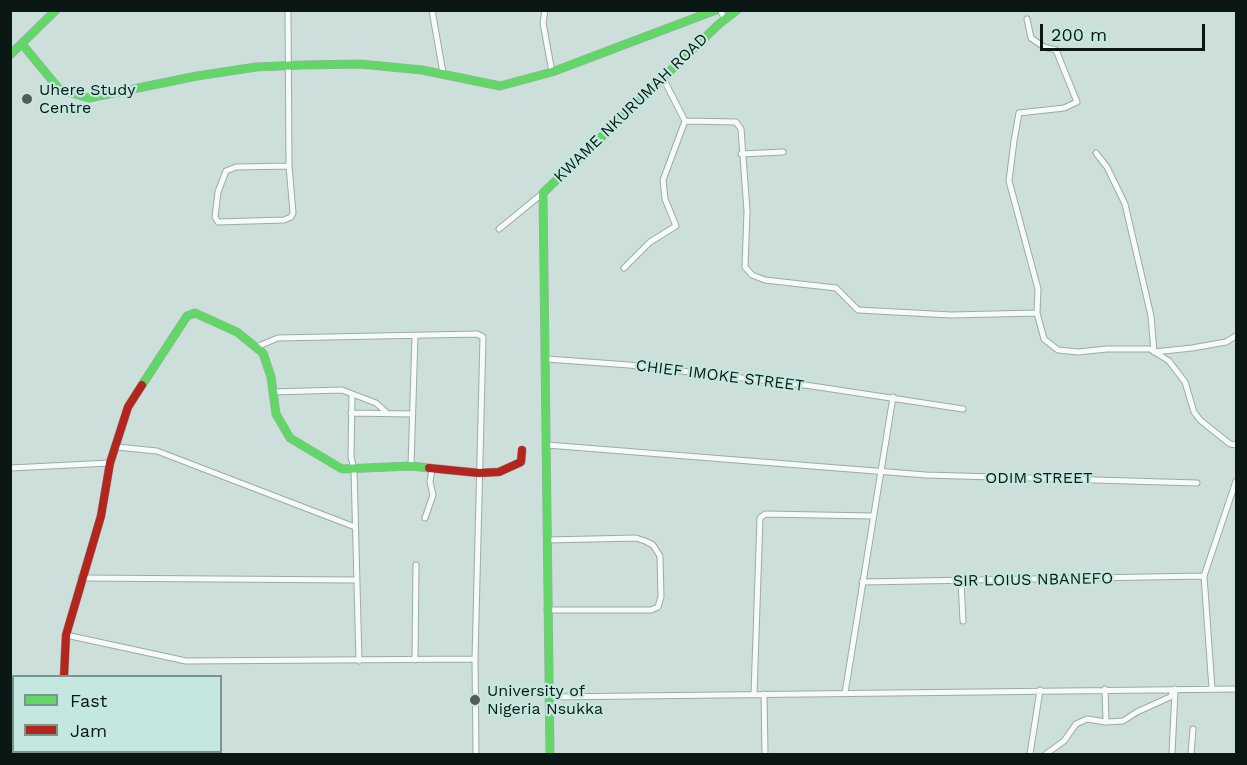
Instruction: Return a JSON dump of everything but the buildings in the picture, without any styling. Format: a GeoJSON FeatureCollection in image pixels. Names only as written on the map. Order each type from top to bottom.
{"type":"FeatureCollection","features":[{"type":"Feature","properties":{"kind":"street"},"geometry":{"type":"LineString","coordinates":[[10,55],[56,10]]}},
{"type":"Feature","properties":{"kind":"street"},"geometry":{"type":"LineString","coordinates":[[288,10],[287,66],[291,217],[284,220],[218,222],[215,218],[218,192],[226,171],[236,167],[289,166]]}},
{"type":"Feature","properties":{"kind":"street"},"geometry":{"type":"LineString","coordinates":[[432,10],[443,74]]}},
{"type":"Feature","properties":{"kind":"street"},"geometry":{"type":"LineString","coordinates":[[545,10],[543,23],[552,72]]}},
{"type":"Feature","properties":{"kind":"street"},"geometry":{"type":"LineString","coordinates":[[22,44],[60,90],[78,97],[89,98],[197,76],[256,67],[287,66],[360,64],[443,74],[500,86],[552,72],[718,10],[725,19]]}},
{"type":"Feature","properties":{"kind":"street","name":"KWAME NKURUMAH ROAD"},"geometry":{"type":"LineString","coordinates":[[550,754],[547,359],[543,193],[664,80],[725,19],[738,10]]}},
{"type":"Feature","properties":{"kind":"street"},"geometry":{"type":"LineString","coordinates":[[1027,19],[1031,38],[1056,50],[1077,102],[1064,108],[1019,113],[1009,181],[1038,289],[1037,314],[1044,339],[1058,350],[1078,352],[1142,348],[1154,352],[1169,361],[1185,382],[1194,412],[1200,420],[1230,444],[1236,445]]}},
{"type":"Feature","properties":{"kind":"street"},"geometry":{"type":"LineString","coordinates":[[664,80],[680,117],[685,121],[735,122],[741,129],[741,154],[747,211],[745,267],[752,275],[765,280],[836,288],[858,310],[951,315],[1037,314]]}},
{"type":"Feature","properties":{"kind":"street"},"geometry":{"type":"LineString","coordinates":[[624,268],[650,242],[676,226],[666,199],[663,180],[685,121]]}},
{"type":"Feature","properties":{"kind":"street"},"geometry":{"type":"LineString","coordinates":[[741,154],[783,152]]}},
{"type":"Feature","properties":{"kind":"street"},"geometry":{"type":"LineString","coordinates":[[1096,153],[1107,167],[1125,204],[1151,316],[1154,352]]}},
{"type":"Feature","properties":{"kind":"street"},"geometry":{"type":"LineString","coordinates":[[499,229],[543,193]]}},
{"type":"Feature","properties":{"kind":"street"},"geometry":{"type":"LineString","coordinates":[[64,675],[66,635],[101,516],[110,463],[128,407],[187,316],[195,314],[205,316],[237,332],[263,353],[268,365],[276,414],[293,441],[342,469],[411,466],[479,473],[512,468],[521,462],[522,450]]}},
{"type":"Feature","properties":{"kind":"street"},"geometry":{"type":"LineString","coordinates":[[256,347],[278,338],[477,334],[484,339],[475,659],[476,754]]}},
{"type":"Feature","properties":{"kind":"street"},"geometry":{"type":"LineString","coordinates":[[411,466],[415,336]]}},
{"type":"Feature","properties":{"kind":"street"},"geometry":{"type":"LineString","coordinates":[[1154,352],[1226,342],[1236,336]]}},
{"type":"Feature","properties":{"kind":"street","name":"CHIEF IMOKE STREET"},"geometry":{"type":"LineString","coordinates":[[547,359],[628,365],[893,397],[963,409]]}},
{"type":"Feature","properties":{"kind":"street"},"geometry":{"type":"LineString","coordinates":[[272,392],[334,390],[376,403],[386,412]]}},
{"type":"Feature","properties":{"kind":"street"},"geometry":{"type":"LineString","coordinates":[[352,394],[351,457],[354,469],[359,661]]}},
{"type":"Feature","properties":{"kind":"street"},"geometry":{"type":"LineString","coordinates":[[844,693],[893,397]]}},
{"type":"Feature","properties":{"kind":"street"},"geometry":{"type":"LineString","coordinates":[[351,413],[412,414]]}},
{"type":"Feature","properties":{"kind":"street","name":"ODIM STREET"},"geometry":{"type":"LineString","coordinates":[[547,445],[881,472],[1197,483]]}},
{"type":"Feature","properties":{"kind":"street"},"geometry":{"type":"LineString","coordinates":[[117,447],[157,451],[355,527]]}},
{"type":"Feature","properties":{"kind":"street"},"geometry":{"type":"LineString","coordinates":[[10,468],[110,463]]}},
{"type":"Feature","properties":{"kind":"street"},"geometry":{"type":"LineString","coordinates":[[424,518],[434,495],[430,482],[432,468]]}},
{"type":"Feature","properties":{"kind":"street"},"geometry":{"type":"LineString","coordinates":[[1212,689],[1204,576],[1236,481]]}},
{"type":"Feature","properties":{"kind":"street"},"geometry":{"type":"LineString","coordinates":[[754,694],[760,518],[765,514],[873,516]]}},
{"type":"Feature","properties":{"kind":"street"},"geometry":{"type":"LineString","coordinates":[[547,540],[636,538],[645,541],[653,545],[660,556],[661,597],[658,607],[651,610],[548,610]]}},
{"type":"Feature","properties":{"kind":"street"},"geometry":{"type":"LineString","coordinates":[[415,660],[416,565]]}},
{"type":"Feature","properties":{"kind":"street","name":"SIR LOIUS NBANEFO"},"geometry":{"type":"LineString","coordinates":[[862,582],[1204,576]]}},
{"type":"Feature","properties":{"kind":"street"},"geometry":{"type":"LineString","coordinates":[[81,578],[356,580]]}},
{"type":"Feature","properties":{"kind":"street"},"geometry":{"type":"LineString","coordinates":[[961,581],[963,621]]}},
{"type":"Feature","properties":{"kind":"street"},"geometry":{"type":"LineString","coordinates":[[66,635],[186,661],[475,659]]}},
{"type":"Feature","properties":{"kind":"street"},"geometry":{"type":"LineString","coordinates":[[1105,689],[1106,722]]}},
{"type":"Feature","properties":{"kind":"street"},"geometry":{"type":"LineString","coordinates":[[1046,754],[1064,741],[1076,724],[1087,719],[1106,722],[1123,721],[1170,697],[1175,689]]}},
{"type":"Feature","properties":{"kind":"street"},"geometry":{"type":"LineString","coordinates":[[1172,754],[1175,689]]}},
{"type":"Feature","properties":{"kind":"street"},"geometry":{"type":"LineString","coordinates":[[549,697],[1236,689]]}},
{"type":"Feature","properties":{"kind":"street"},"geometry":{"type":"LineString","coordinates":[[1030,754],[1040,690]]}},
{"type":"Feature","properties":{"kind":"street"},"geometry":{"type":"LineString","coordinates":[[764,694],[765,754]]}},
{"type":"Feature","properties":{"kind":"street"},"geometry":{"type":"LineString","coordinates":[[1191,754],[1192,729]]}},
{"type":"Feature","properties":{"kind":"traffic: fast"},"geometry":{"type":"LineString","coordinates":[[10,55],[56,10]]}},
{"type":"Feature","properties":{"kind":"traffic: fast"},"geometry":{"type":"LineString","coordinates":[[22,44],[60,90],[89,98],[197,76],[256,67],[302,65],[360,64],[422,70],[500,86],[552,72],[716,10]]}},
{"type":"Feature","properties":{"kind":"traffic: fast"},"geometry":{"type":"LineString","coordinates":[[550,754],[543,193],[719,24],[737,10]]}},
{"type":"Feature","properties":{"kind":"traffic: fast"},"geometry":{"type":"LineString","coordinates":[[142,385],[187,316],[195,313],[237,332],[263,353],[271,377],[276,414],[290,438],[342,469],[411,466],[429,468]]}},
{"type":"Feature","properties":{"kind":"traffic: jam"},"geometry":{"type":"LineString","coordinates":[[64,675],[66,635],[101,516],[110,463],[128,407],[142,385]]}},
{"type":"Feature","properties":{"kind":"traffic: jam"},"geometry":{"type":"LineString","coordinates":[[429,468],[479,473],[499,472],[521,462],[522,450]]}},
{"type":"Feature","properties":{"kind":"place","name":"Uhere Study Centre"},"geometry":{"type":"Point","coordinates":[27,99]}},
{"type":"Feature","properties":{"kind":"place","name":"University of Nigeria Nsukka"},"geometry":{"type":"Point","coordinates":[475,700]}}]}
